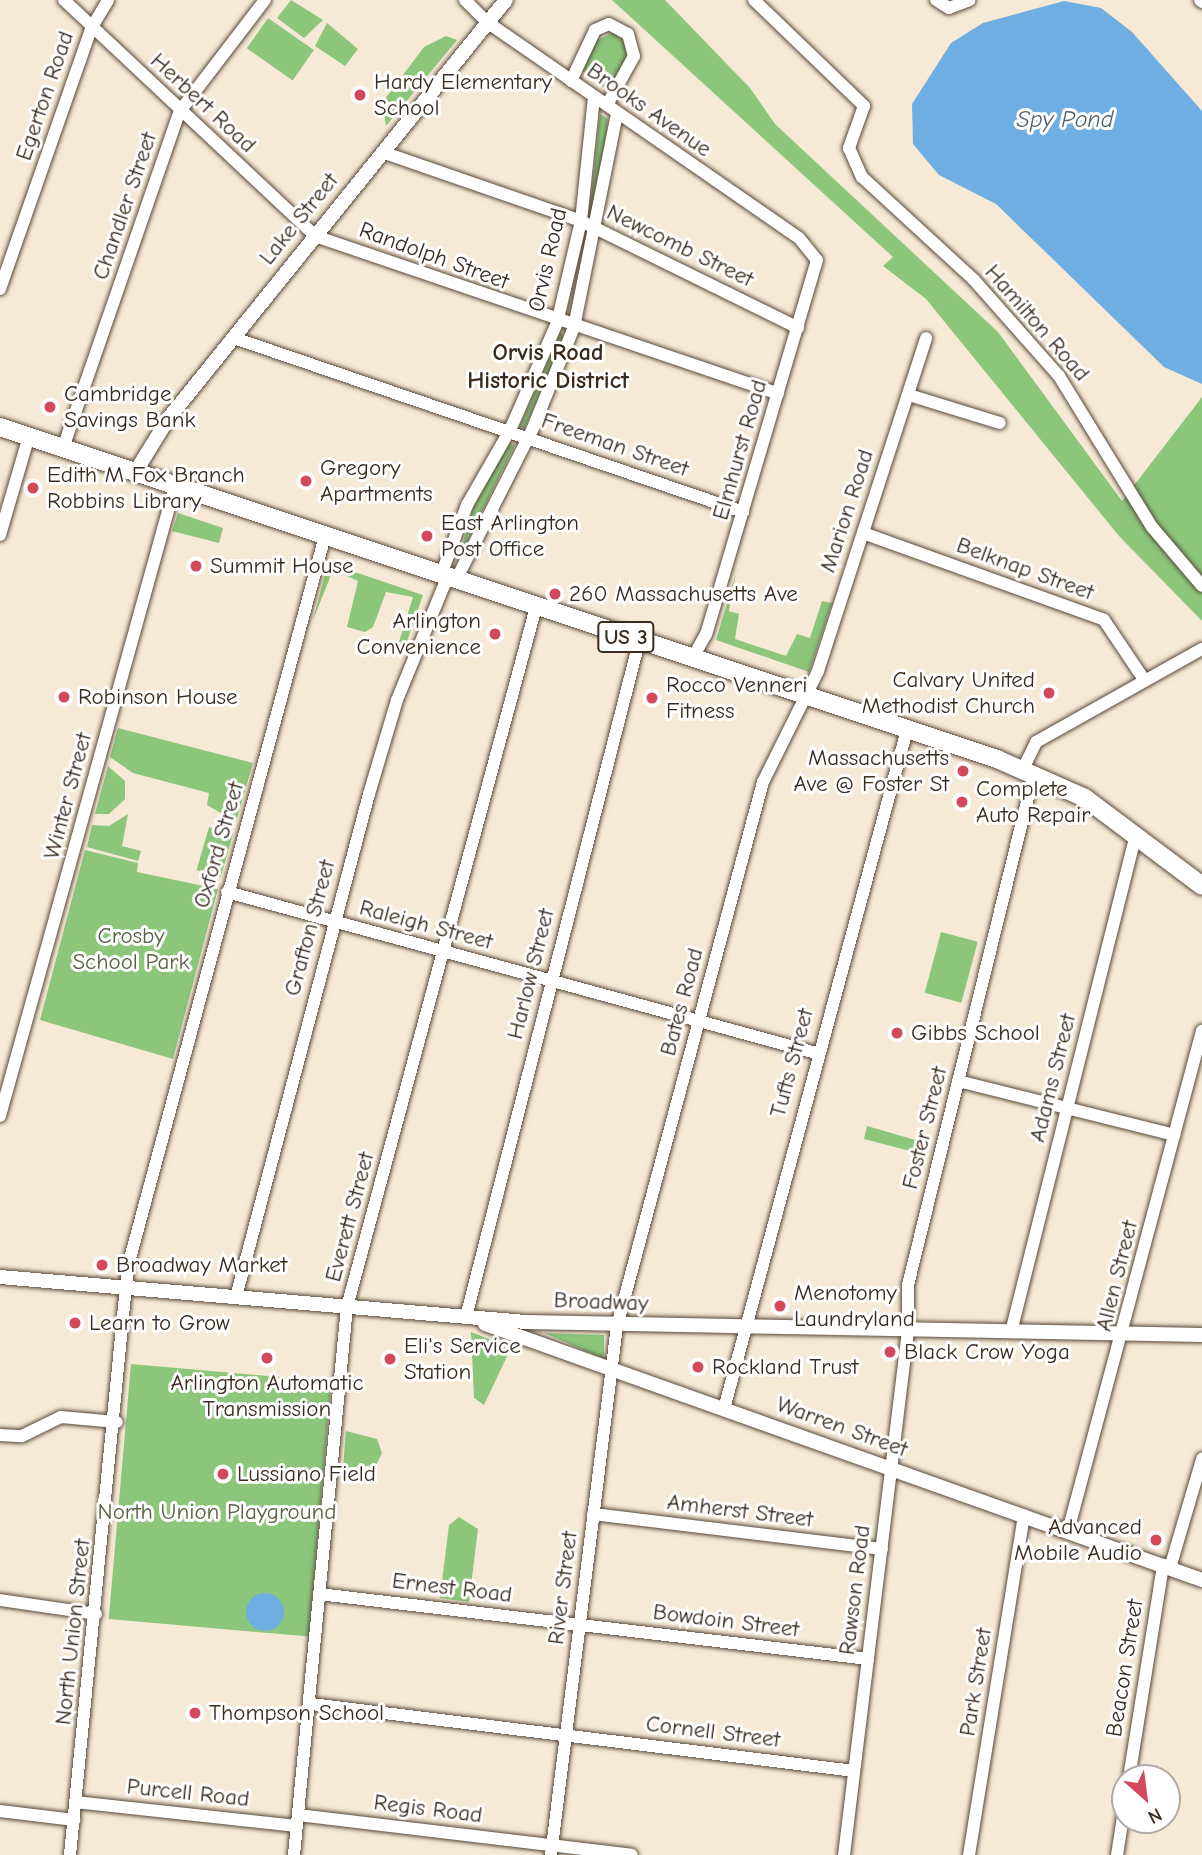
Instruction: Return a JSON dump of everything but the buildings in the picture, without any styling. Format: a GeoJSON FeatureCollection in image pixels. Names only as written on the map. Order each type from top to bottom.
{"type":"FeatureCollection","features":[{"type":"Feature","properties":{"kind":"highway","name":"US 3"},"geometry":{"type":"LineString","coordinates":[[0,427],[1028,771],[1136,834],[1202,886]]}},
{"type":"Feature","properties":{"kind":"main road","name":"Lake Street"},"geometry":{"type":"LineString","coordinates":[[136,471],[146,447],[506,0]]}},
{"type":"Feature","properties":{"kind":"main road","name":"Broadway"},"geometry":{"type":"LineString","coordinates":[[0,1277],[466,1317],[617,1326],[1202,1335]]}},
{"type":"Feature","properties":{"kind":"main road","name":"Warren Street"},"geometry":{"type":"LineString","coordinates":[[466,1317],[610,1371],[724,1409],[1202,1580]]}},
{"type":"Feature","properties":{"kind":"street","name":"Herbert Road"},"geometry":{"type":"LineString","coordinates":[[64,0],[315,236]]}},
{"type":"Feature","properties":{"kind":"street","name":"Egerton Road"},"geometry":{"type":"LineString","coordinates":[[0,289],[92,27],[108,0]]}},
{"type":"Feature","properties":{"kind":"street","name":"Chandler Street"},"geometry":{"type":"LineString","coordinates":[[63,448],[180,111],[265,0]]}},
{"type":"Feature","properties":{"kind":"street","name":"Brooks Avenue"},"geometry":{"type":"LineString","coordinates":[[465,0],[487,22],[813,249]]}},
{"type":"Feature","properties":{"kind":"street","name":"Hamilton Road"},"geometry":{"type":"LineString","coordinates":[[754,0],[859,101],[865,110],[849,148],[862,177],[974,280],[1059,376],[1152,527],[1202,586]]}},
{"type":"Feature","properties":{"kind":"street"},"geometry":{"type":"LineString","coordinates":[[936,0],[949,8],[970,0]]}},
{"type":"Feature","properties":{"kind":"street","name":"Orvis Road"},"geometry":{"type":"LineString","coordinates":[[448,578],[527,437],[574,327],[597,230],[612,109],[634,56],[628,34],[609,24],[594,30],[571,81]]}},
{"type":"Feature","properties":{"kind":"street","name":"Orvis Road"},"geometry":{"type":"LineString","coordinates":[[448,578],[467,505],[510,430],[557,323],[581,221],[594,98]]}},
{"type":"Feature","properties":{"kind":"street","name":"Newcomb Street"},"geometry":{"type":"LineString","coordinates":[[382,152],[581,221],[798,328]]}},
{"type":"Feature","properties":{"kind":"street","name":"Randolph Street"},"geometry":{"type":"LineString","coordinates":[[315,236],[557,323],[778,394]]}},
{"type":"Feature","properties":{"kind":"street","name":"Elmhurst Road"},"geometry":{"type":"LineString","coordinates":[[692,659],[706,634],[798,328],[817,260],[813,249]]}},
{"type":"Feature","properties":{"kind":"street","name":"Freeman Street"},"geometry":{"type":"LineString","coordinates":[[234,338],[510,430],[743,512]]}},
{"type":"Feature","properties":{"kind":"street","name":"Marion Road"},"geometry":{"type":"LineString","coordinates":[[805,696],[863,533],[926,338]]}},
{"type":"Feature","properties":{"kind":"street"},"geometry":{"type":"LineString","coordinates":[[909,395],[1000,423]]}},
{"type":"Feature","properties":{"kind":"street"},"geometry":{"type":"LineString","coordinates":[[0,535],[29,436]]}},
{"type":"Feature","properties":{"kind":"street","name":"Winter Street"},"geometry":{"type":"LineString","coordinates":[[0,1116],[176,486]]}},
{"type":"Feature","properties":{"kind":"street","name":"Belknap Street"},"geometry":{"type":"LineString","coordinates":[[863,533],[1104,620],[1145,681]]}},
{"type":"Feature","properties":{"kind":"street","name":"Oxford Street"},"geometry":{"type":"LineString","coordinates":[[126,1287],[227,892],[325,536]]}},
{"type":"Feature","properties":{"kind":"street","name":"Grafton Street"},"geometry":{"type":"LineString","coordinates":[[236,1297],[334,922],[397,700],[448,578]]}},
{"type":"Feature","properties":{"kind":"street","name":"Everett Street"},"geometry":{"type":"LineString","coordinates":[[294,1855],[311,1704],[347,1307],[446,954],[536,607]]}},
{"type":"Feature","properties":{"kind":"street","name":"Harlow Street"},"geometry":{"type":"LineString","coordinates":[[466,1317],[639,642]]}},
{"type":"Feature","properties":{"kind":"street","name":"Foster Street"},"geometry":{"type":"LineString","coordinates":[[908,1331],[908,1285],[1036,742],[1202,649]]}},
{"type":"Feature","properties":{"kind":"street","name":"Bates Road"},"geometry":{"type":"LineString","coordinates":[[617,1326],[763,782],[805,696]]}},
{"type":"Feature","properties":{"kind":"street","name":"Tufts Street"},"geometry":{"type":"LineString","coordinates":[[724,1409],[816,1053],[907,730]]}},
{"type":"Feature","properties":{"kind":"street","name":"Adams Street"},"geometry":{"type":"LineString","coordinates":[[1011,1332],[1136,834]]}},
{"type":"Feature","properties":{"kind":"street","name":"Raleigh Street"},"geometry":{"type":"LineString","coordinates":[[227,892],[816,1053]]}},
{"type":"Feature","properties":{"kind":"street","name":"Allen Street"},"geometry":{"type":"LineString","coordinates":[[1068,1531],[1124,1334],[1202,1031]]}},
{"type":"Feature","properties":{"kind":"street"},"geometry":{"type":"LineString","coordinates":[[958,1081],[1174,1135]]}},
{"type":"Feature","properties":{"kind":"street","name":"North Union Street"},"geometry":{"type":"LineString","coordinates":[[70,1855],[117,1422],[126,1287]]}},
{"type":"Feature","properties":{"kind":"street","name":"River Street"},"geometry":{"type":"LineString","coordinates":[[552,1850],[617,1326]]}},
{"type":"Feature","properties":{"kind":"street","name":"Rawson Road"},"geometry":{"type":"LineString","coordinates":[[844,1855],[908,1331]]}},
{"type":"Feature","properties":{"kind":"street"},"geometry":{"type":"LineString","coordinates":[[0,1435],[22,1436],[51,1418],[117,1422]]}},
{"type":"Feature","properties":{"kind":"street","name":"Beacon Street"},"geometry":{"type":"LineString","coordinates":[[1132,1764],[1167,1567],[1202,1459]]}},
{"type":"Feature","properties":{"kind":"street","name":"Amherst Street"},"geometry":{"type":"LineString","coordinates":[[593,1514],[882,1549]]}},
{"type":"Feature","properties":{"kind":"street","name":"Park Street"},"geometry":{"type":"LineString","coordinates":[[969,1855],[1024,1515]]}},
{"type":"Feature","properties":{"kind":"street","name":"Ernest Road"},"geometry":{"type":"LineString","coordinates":[[319,1594],[580,1625]]}},
{"type":"Feature","properties":{"kind":"street"},"geometry":{"type":"LineString","coordinates":[[0,1600],[96,1614]]}},
{"type":"Feature","properties":{"kind":"street","name":"Bowdoin Street"},"geometry":{"type":"LineString","coordinates":[[580,1625],[868,1659]]}},
{"type":"Feature","properties":{"kind":"street","name":"Cornell Street"},"geometry":{"type":"LineString","coordinates":[[311,1704],[854,1771]]}},
{"type":"Feature","properties":{"kind":"street","name":"Purcell Road"},"geometry":{"type":"LineString","coordinates":[[75,1802],[298,1821]]}},
{"type":"Feature","properties":{"kind":"street"},"geometry":{"type":"LineString","coordinates":[[0,1811],[74,1819]]}},
{"type":"Feature","properties":{"kind":"street","name":"Regis Road"},"geometry":{"type":"LineString","coordinates":[[298,1821],[552,1850],[632,1855]]}},
{"type":"Feature","properties":{"kind":"street"},"geometry":{"type":"LineString","coordinates":[[1117,1855],[1120,1834]]}},
{"type":"Feature","properties":{"kind":"green space"},"geometry":{"type":"Polygon","coordinates":[[[291,0],[323,20],[304,38],[277,18],[291,0]]]}},
{"type":"Feature","properties":{"kind":"green space"},"geometry":{"type":"Polygon","coordinates":[[[612,0],[665,0],[750,88],[775,124],[998,332],[1122,501],[1202,397],[1202,621],[1119,536],[926,299],[883,266],[893,257],[612,0]]]}},
{"type":"Feature","properties":{"kind":"green space"},"geometry":{"type":"Polygon","coordinates":[[[268,18],[314,50],[293,80],[247,48],[268,18]]]}},
{"type":"Feature","properties":{"kind":"green space"},"geometry":{"type":"Polygon","coordinates":[[[327,23],[358,49],[345,66],[315,46],[327,23]]]}},
{"type":"Feature","properties":{"kind":"green space"},"geometry":{"type":"Polygon","coordinates":[[[614,32],[631,49],[611,93],[581,70],[595,41],[614,32]]]}},
{"type":"Feature","properties":{"kind":"green space"},"geometry":{"type":"Polygon","coordinates":[[[446,36],[457,40],[386,126],[382,103],[424,47],[446,36]]]}},
{"type":"Feature","properties":{"kind":"green space"},"geometry":{"type":"Polygon","coordinates":[[[600,114],[608,119],[603,162],[589,219],[600,114]]]}},
{"type":"Feature","properties":{"kind":"green space"},"geometry":{"type":"Polygon","coordinates":[[[560,332],[564,338],[524,429],[520,426],[560,332]]]}},
{"type":"Feature","properties":{"kind":"green space"},"geometry":{"type":"Polygon","coordinates":[[[509,443],[515,445],[457,562],[474,506],[509,443]]]}},
{"type":"Feature","properties":{"kind":"green space"},"geometry":{"type":"Polygon","coordinates":[[[178,513],[223,528],[219,543],[172,531],[178,513]]]}},
{"type":"Feature","properties":{"kind":"green space"},"geometry":{"type":"Polygon","coordinates":[[[328,563],[423,595],[404,650],[397,648],[413,597],[386,592],[373,627],[365,632],[347,627],[358,581],[333,570],[313,620],[328,563]]]}},
{"type":"Feature","properties":{"kind":"green space"},"geometry":{"type":"Polygon","coordinates":[[[736,573],[729,611],[739,614],[735,639],[786,656],[797,634],[810,638],[822,601],[832,603],[809,672],[716,640],[736,573]]]}},
{"type":"Feature","properties":{"kind":"green space"},"geometry":{"type":"Polygon","coordinates":[[[118,728],[253,763],[236,822],[207,805],[209,793],[133,773],[110,757],[118,728]]]}},
{"type":"Feature","properties":{"kind":"green space"},"geometry":{"type":"Polygon","coordinates":[[[108,766],[125,781],[125,799],[109,814],[95,814],[108,766]]]}},
{"type":"Feature","properties":{"kind":"green space"},"geometry":{"type":"Polygon","coordinates":[[[128,814],[122,846],[141,851],[138,861],[87,847],[92,825],[109,826],[128,814]]]}},
{"type":"Feature","properties":{"kind":"green space"},"geometry":{"type":"Polygon","coordinates":[[[209,827],[233,834],[221,877],[197,870],[209,827]]]}},
{"type":"Feature","properties":{"kind":"green space","name":"Crosby School Park"},"geometry":{"type":"Polygon","coordinates":[[[85,850],[138,863],[137,872],[218,889],[173,1059],[40,1020],[85,850]]]}},
{"type":"Feature","properties":{"kind":"green space"},"geometry":{"type":"Polygon","coordinates":[[[941,932],[978,942],[961,1003],[925,993],[941,932]]]}},
{"type":"Feature","properties":{"kind":"green space"},"geometry":{"type":"Polygon","coordinates":[[[867,1126],[919,1141],[918,1153],[864,1139],[867,1126]]]}},
{"type":"Feature","properties":{"kind":"green space"},"geometry":{"type":"Polygon","coordinates":[[[471,1332],[511,1348],[484,1405],[474,1398],[471,1332]]]}},
{"type":"Feature","properties":{"kind":"green space"},"geometry":{"type":"Polygon","coordinates":[[[544,1333],[604,1335],[604,1359],[544,1333]]]}},
{"type":"Feature","properties":{"kind":"green space","name":"North Union Playground"},"geometry":{"type":"Polygon","coordinates":[[[131,1364],[331,1382],[309,1637],[109,1619],[131,1364]]]}},
{"type":"Feature","properties":{"kind":"green space"},"geometry":{"type":"Polygon","coordinates":[[[346,1431],[377,1439],[382,1453],[376,1465],[343,1468],[346,1431]]]}},
{"type":"Feature","properties":{"kind":"green space"},"geometry":{"type":"Polygon","coordinates":[[[459,1517],[478,1529],[469,1602],[440,1598],[449,1525],[459,1517]]]}},
{"type":"Feature","properties":{"kind":"water","name":"Spy Pond"},"geometry":{"type":"Polygon","coordinates":[[[1064,1],[1101,8],[1132,32],[1202,111],[1202,384],[1164,367],[996,204],[939,175],[913,144],[912,104],[951,43],[983,23],[1064,1]]]}},
{"type":"Feature","properties":{"kind":"water"},"geometry":{"type":"Polygon","coordinates":[[[265,1593],[278,1599],[284,1612],[278,1625],[265,1631],[252,1625],[246,1612],[252,1599],[265,1593]]]}},
{"type":"Feature","properties":{"kind":"place","name":"Hardy Elementary School"},"geometry":{"type":"Point","coordinates":[360,95]}},
{"type":"Feature","properties":{"kind":"place","name":"Cambridge Savings Bank"},"geometry":{"type":"Point","coordinates":[50,407]}},
{"type":"Feature","properties":{"kind":"place","name":"Gregory Apartments"},"geometry":{"type":"Point","coordinates":[306,481]}},
{"type":"Feature","properties":{"kind":"place","name":"Edith M Fox Branch Robbins Library"},"geometry":{"type":"Point","coordinates":[33,488]}},
{"type":"Feature","properties":{"kind":"place","name":"East Arlington Post Office"},"geometry":{"type":"Point","coordinates":[427,536]}},
{"type":"Feature","properties":{"kind":"place","name":"Summit House"},"geometry":{"type":"Point","coordinates":[196,566]}},
{"type":"Feature","properties":{"kind":"place","name":"260 Massachusetts Ave"},"geometry":{"type":"Point","coordinates":[555,594]}},
{"type":"Feature","properties":{"kind":"place","name":"Arlington Convenience"},"geometry":{"type":"Point","coordinates":[495,634]}},
{"type":"Feature","properties":{"kind":"place","name":"Calvary United Methodist Church"},"geometry":{"type":"Point","coordinates":[1049,693]}},
{"type":"Feature","properties":{"kind":"place","name":"Robinson House"},"geometry":{"type":"Point","coordinates":[64,697]}},
{"type":"Feature","properties":{"kind":"place","name":"Rocco Venneri Fitness"},"geometry":{"type":"Point","coordinates":[652,698]}},
{"type":"Feature","properties":{"kind":"place","name":"Massachusetts Ave @ Foster St"},"geometry":{"type":"Point","coordinates":[963,771]}},
{"type":"Feature","properties":{"kind":"place","name":"Complete Auto Repair"},"geometry":{"type":"Point","coordinates":[962,802]}},
{"type":"Feature","properties":{"kind":"place","name":"Gibbs School"},"geometry":{"type":"Point","coordinates":[897,1033]}},
{"type":"Feature","properties":{"kind":"place","name":"Broadway Market"},"geometry":{"type":"Point","coordinates":[102,1265]}},
{"type":"Feature","properties":{"kind":"place","name":"Menotomy Laundryland"},"geometry":{"type":"Point","coordinates":[780,1306]}},
{"type":"Feature","properties":{"kind":"place","name":"Learn to Grow"},"geometry":{"type":"Point","coordinates":[75,1323]}},
{"type":"Feature","properties":{"kind":"place","name":"Black Crow Yoga"},"geometry":{"type":"Point","coordinates":[890,1352]}},
{"type":"Feature","properties":{"kind":"place","name":"Arlington Automatic Transmission"},"geometry":{"type":"Point","coordinates":[267,1358]}},
{"type":"Feature","properties":{"kind":"place","name":"Eli's Service Station"},"geometry":{"type":"Point","coordinates":[390,1359]}},
{"type":"Feature","properties":{"kind":"place","name":"Rockland Trust"},"geometry":{"type":"Point","coordinates":[698,1367]}},
{"type":"Feature","properties":{"kind":"place","name":"Lussiano Field"},"geometry":{"type":"Point","coordinates":[223,1474]}},
{"type":"Feature","properties":{"kind":"place","name":"Advanced Mobile Audio"},"geometry":{"type":"Point","coordinates":[1156,1540]}},
{"type":"Feature","properties":{"kind":"place","name":"Thompson School"},"geometry":{"type":"Point","coordinates":[195,1713]}},
{"type":"Feature","properties":{"kind":"district","name":"Orvis Road Historic District"},"geometry":{"type":"Point","coordinates":[548,367]}}]}
